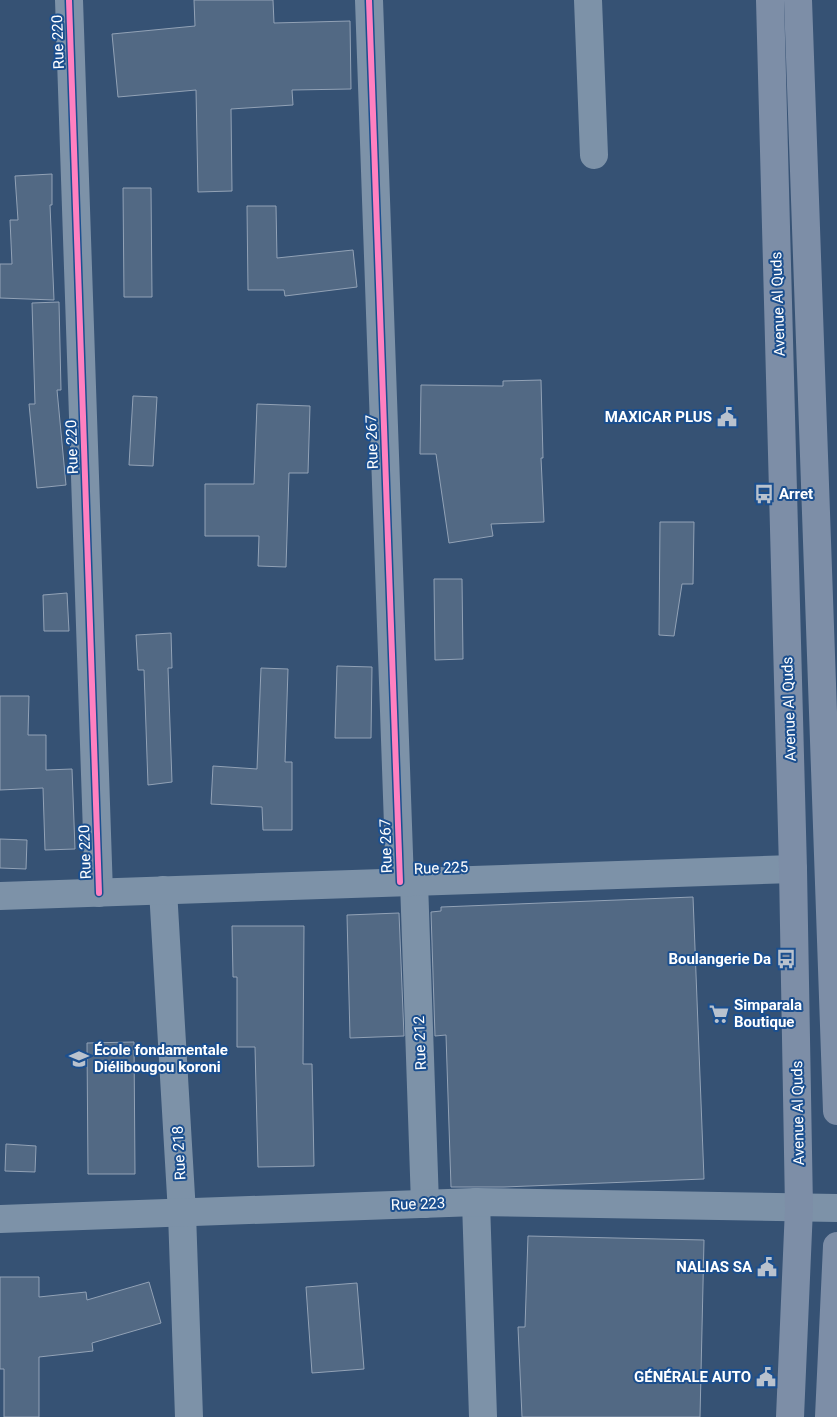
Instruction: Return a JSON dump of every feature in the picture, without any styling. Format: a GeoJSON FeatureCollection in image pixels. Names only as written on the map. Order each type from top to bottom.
{"type":"FeatureCollection","features":[{"type":"Feature","properties":{"kind":"main road","name":"Avenue Al Quds"},"geometry":{"type":"LineString","coordinates":[[770,0],[793,868],[799,1208],[790,1417]]}},
{"type":"Feature","properties":{"kind":"main road","name":"Avenue Al Quds"},"geometry":{"type":"LineString","coordinates":[[798,0],[837,1111]]}},
{"type":"Feature","properties":{"kind":"main road"},"geometry":{"type":"LineString","coordinates":[[829,1417],[837,1246]]}},
{"type":"Feature","properties":{"kind":"street","name":"Rue 220"},"geometry":{"type":"LineString","coordinates":[[69,0],[99,893]]}},
{"type":"Feature","properties":{"kind":"street","name":"Rue 267"},"geometry":{"type":"LineString","coordinates":[[369,0],[407,882]]}},
{"type":"Feature","properties":{"kind":"street"},"geometry":{"type":"LineString","coordinates":[[588,0],[594,155]]}},
{"type":"Feature","properties":{"kind":"street","name":"Rue 225"},"geometry":{"type":"LineString","coordinates":[[0,896],[793,868]]}},
{"type":"Feature","properties":{"kind":"street","name":"Rue 212"},"geometry":{"type":"LineString","coordinates":[[407,882],[425,1204]]}},
{"type":"Feature","properties":{"kind":"street","name":"Rue 218"},"geometry":{"type":"LineString","coordinates":[[163,890],[182,1213],[189,1417]]}},
{"type":"Feature","properties":{"kind":"street"},"geometry":{"type":"LineString","coordinates":[[476,1202],[484,1417]]}},
{"type":"Feature","properties":{"kind":"street","name":"Rue 223"},"geometry":{"type":"LineString","coordinates":[[0,1219],[476,1202],[837,1208]]}},
{"type":"Feature","properties":{"kind":"building"},"geometry":{"type":"Polygon","coordinates":[[[194,0],[273,0],[274,23],[350,21],[351,89],[292,90],[293,105],[231,109],[232,191],[198,192],[196,90],[118,97],[112,34],[195,26],[194,0]]]}},
{"type":"Feature","properties":{"kind":"building"},"geometry":{"type":"Polygon","coordinates":[[[52,174],[52,205],[50,205],[54,300],[0,298],[0,264],[12,264],[10,220],[18,220],[15,176],[52,174]]]}},
{"type":"Feature","properties":{"kind":"building"},"geometry":{"type":"Polygon","coordinates":[[[123,188],[151,188],[152,297],[124,297],[123,188]]]}},
{"type":"Feature","properties":{"kind":"building"},"geometry":{"type":"Polygon","coordinates":[[[247,206],[276,206],[277,258],[353,250],[357,287],[285,296],[284,290],[248,290],[247,206]]]}},
{"type":"Feature","properties":{"kind":"building"},"geometry":{"type":"Polygon","coordinates":[[[59,302],[61,390],[57,390],[66,485],[37,488],[29,404],[35,404],[32,303],[59,302]]]}},
{"type":"Feature","properties":{"kind":"building"},"geometry":{"type":"Polygon","coordinates":[[[541,380],[543,458],[541,458],[544,522],[491,524],[493,536],[449,543],[436,454],[420,454],[421,385],[503,386],[503,381],[541,380]]]}},
{"type":"Feature","properties":{"kind":"building"},"geometry":{"type":"Polygon","coordinates":[[[133,396],[157,397],[153,466],[129,465],[133,396]]]}},
{"type":"Feature","properties":{"kind":"building"},"geometry":{"type":"Polygon","coordinates":[[[257,404],[310,406],[308,473],[289,473],[286,567],[258,566],[259,536],[205,536],[205,484],[254,484],[257,404]]]}},
{"type":"Feature","properties":{"kind":"building"},"geometry":{"type":"Polygon","coordinates":[[[660,522],[694,522],[693,584],[682,584],[674,636],[659,635],[660,522]]]}},
{"type":"Feature","properties":{"kind":"building"},"geometry":{"type":"Polygon","coordinates":[[[434,579],[462,579],[463,659],[435,660],[434,579]]]}},
{"type":"Feature","properties":{"kind":"building"},"geometry":{"type":"Polygon","coordinates":[[[67,593],[69,631],[44,631],[43,595],[67,593]]]}},
{"type":"Feature","properties":{"kind":"building"},"geometry":{"type":"Polygon","coordinates":[[[171,633],[172,668],[168,668],[172,782],[148,785],[144,670],[138,670],[136,635],[171,633]]]}},
{"type":"Feature","properties":{"kind":"building"},"geometry":{"type":"Polygon","coordinates":[[[337,666],[372,667],[371,738],[335,738],[337,666]]]}},
{"type":"Feature","properties":{"kind":"building"},"geometry":{"type":"Polygon","coordinates":[[[261,668],[288,669],[285,762],[292,762],[292,830],[263,830],[262,807],[211,804],[213,766],[257,769],[261,668]]]}},
{"type":"Feature","properties":{"kind":"building"},"geometry":{"type":"Polygon","coordinates":[[[0,696],[29,696],[28,735],[46,735],[46,770],[72,769],[75,849],[45,850],[43,788],[0,790],[0,696]]]}},
{"type":"Feature","properties":{"kind":"building"},"geometry":{"type":"Polygon","coordinates":[[[0,839],[27,840],[26,869],[0,868],[0,839]]]}},
{"type":"Feature","properties":{"kind":"building"},"geometry":{"type":"Polygon","coordinates":[[[693,897],[704,1179],[504,1187],[451,1187],[446,1035],[435,1036],[431,912],[441,911],[441,907],[693,897]]]}},
{"type":"Feature","properties":{"kind":"building"},"geometry":{"type":"Polygon","coordinates":[[[399,913],[404,1036],[350,1038],[347,915],[399,913]]]}},
{"type":"Feature","properties":{"kind":"building"},"geometry":{"type":"Polygon","coordinates":[[[232,926],[304,926],[303,1064],[312,1064],[314,1166],[258,1167],[255,1047],[237,1047],[237,977],[233,977],[232,926]]]}},
{"type":"Feature","properties":{"kind":"building"},"geometry":{"type":"Polygon","coordinates":[[[134,1042],[135,1174],[88,1174],[87,1043],[134,1042]]]}},
{"type":"Feature","properties":{"kind":"building"},"geometry":{"type":"Polygon","coordinates":[[[6,1144],[36,1146],[35,1172],[5,1171],[6,1144]]]}},
{"type":"Feature","properties":{"kind":"building"},"geometry":{"type":"Polygon","coordinates":[[[528,1236],[704,1240],[700,1417],[522,1417],[518,1327],[525,1327],[528,1236]]]}},
{"type":"Feature","properties":{"kind":"building"},"geometry":{"type":"Polygon","coordinates":[[[0,1277],[39,1277],[39,1297],[86,1292],[87,1300],[149,1282],[161,1323],[92,1343],[93,1351],[39,1357],[39,1417],[4,1417],[4,1369],[0,1369],[0,1277]]]}},
{"type":"Feature","properties":{"kind":"building"},"geometry":{"type":"Polygon","coordinates":[[[357,1283],[364,1369],[312,1373],[306,1287],[357,1283]]]}},
{"type":"Feature","properties":{"kind":"cycle path"},"geometry":{"type":"LineString","coordinates":[[69,0],[99,893]]}},
{"type":"Feature","properties":{"kind":"cycle path"},"geometry":{"type":"LineString","coordinates":[[369,0],[400,882]]}},
{"type":"Feature","properties":{"kind":"place","name":"MAXICAR PLUS"},"geometry":{"type":"Point","coordinates":[727,417]}},
{"type":"Feature","properties":{"kind":"place","name":"Arret"},"geometry":{"type":"Point","coordinates":[764,494]}},
{"type":"Feature","properties":{"kind":"place","name":"Boulangerie Da"},"geometry":{"type":"Point","coordinates":[786,959]}},
{"type":"Feature","properties":{"kind":"place","name":"Simparala Boutique"},"geometry":{"type":"Point","coordinates":[719,1014]}},
{"type":"Feature","properties":{"kind":"place","name":"École fondamentale Diélibougou koroni"},"geometry":{"type":"Point","coordinates":[79,1059]}},
{"type":"Feature","properties":{"kind":"place","name":"NALIAS SA"},"geometry":{"type":"Point","coordinates":[767,1267]}},
{"type":"Feature","properties":{"kind":"place","name":"GÉNÉRALE AUTO"},"geometry":{"type":"Point","coordinates":[766,1377]}}]}
